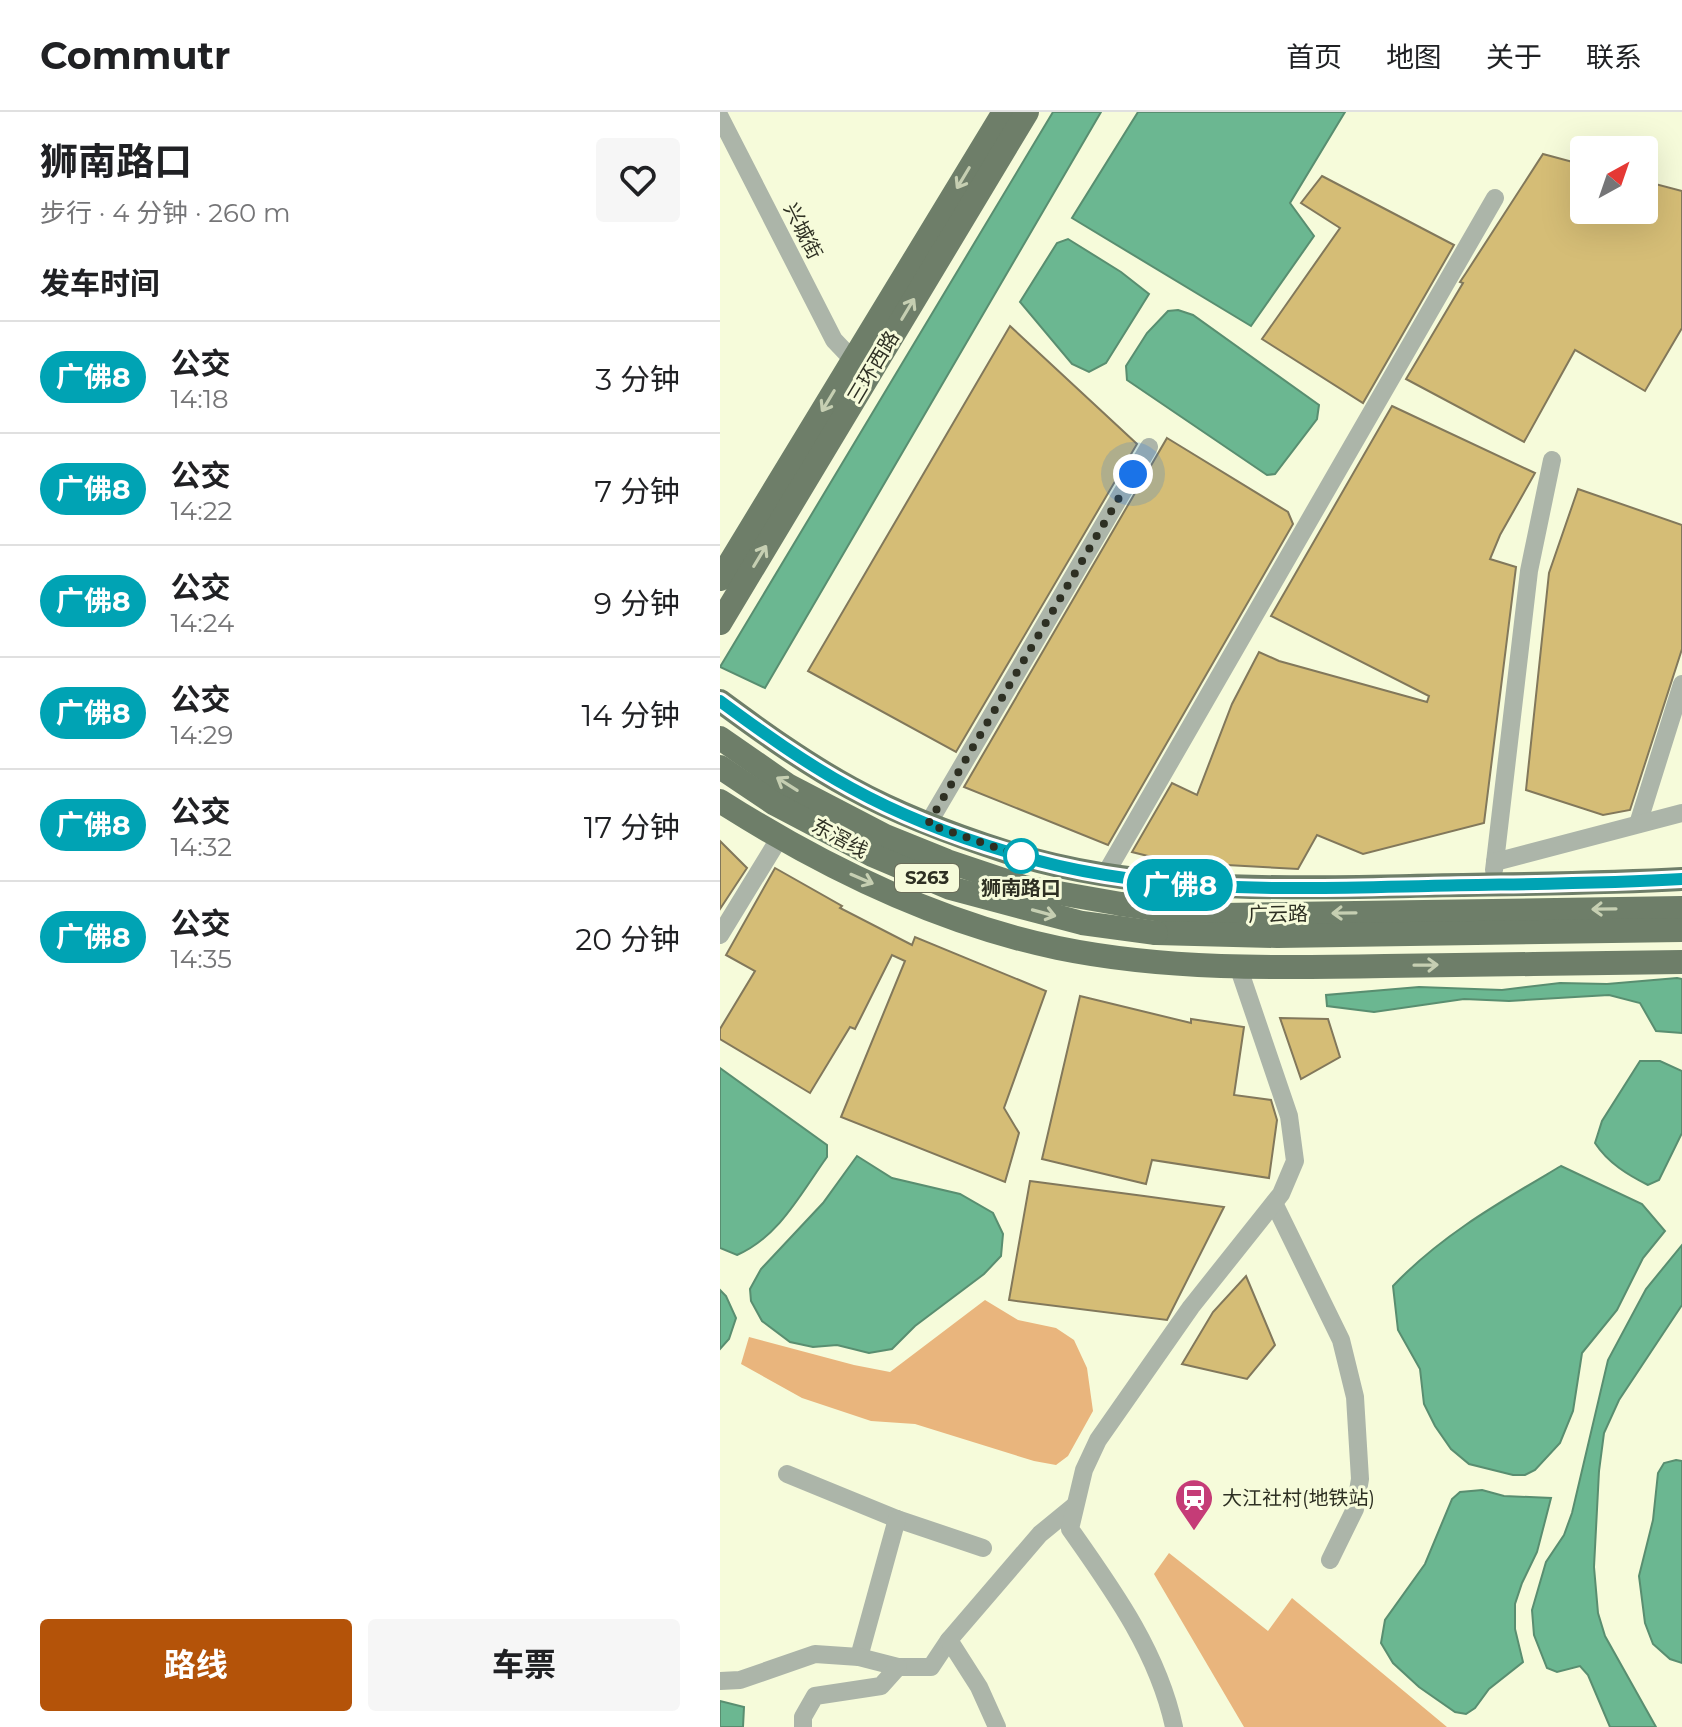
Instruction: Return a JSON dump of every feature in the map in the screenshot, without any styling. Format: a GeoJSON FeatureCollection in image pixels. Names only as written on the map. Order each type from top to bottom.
{"type":"FeatureCollection","features":[{"type":"Feature","properties":{"kind":"main road","name":"三环西路"},"geometry":{"type":"LineString","coordinates":[[720,623],[1027,112]]}},
{"type":"Feature","properties":{"kind":"main road","name":"三环西路"},"geometry":{"type":"LineString","coordinates":[[720,579],[853,360],[994,117]]}},
{"type":"Feature","properties":{"kind":"main road","name":"S263"},"geometry":{"type":"LineString","coordinates":[[720,701],[798,756],[851,788],[928,824],[1010,853],[1106,873],[1179,885],[1330,887],[1494,873],[1682,879]]}},
{"type":"Feature","properties":{"kind":"main road","name":"广云路"},"geometry":{"type":"LineString","coordinates":[[720,738],[789,786],[898,841],[1024,887],[1177,912],[1223,915],[1682,908]]}},
{"type":"Feature","properties":{"kind":"main road","name":"东滘线"},"geometry":{"type":"LineString","coordinates":[[720,767],[775,804],[858,848],[950,888],[1082,923],[1156,933]]}},
{"type":"Feature","properties":{"kind":"main road"},"geometry":{"type":"LineString","coordinates":[[812,854],[804,833],[804,821],[810,807],[832,792],[851,788]]}},
{"type":"Feature","properties":{"kind":"main road","name":"S263"},"geometry":{"type":"LineString","coordinates":[[720,801],[851,874],[985,929],[1058,948],[1152,962],[1238,966],[1682,962]]}},
{"type":"Feature","properties":{"kind":"main road","name":"广云路"},"geometry":{"type":"LineString","coordinates":[[1156,933],[1682,930]]}},
{"type":"Feature","properties":{"kind":"main road"},"geometry":{"type":"LineString","coordinates":[[1351,967],[1431,933]]}},
{"type":"Feature","properties":{"kind":"main road"},"geometry":{"type":"LineString","coordinates":[[1152,962],[1221,934]]}},
{"type":"Feature","properties":{"kind":"street","name":"兴城街"},"geometry":{"type":"LineString","coordinates":[[720,117],[834,340],[853,360]]}},
{"type":"Feature","properties":{"kind":"street"},"geometry":{"type":"LineString","coordinates":[[1106,873],[1495,198]]}},
{"type":"Feature","properties":{"kind":"street"},"geometry":{"type":"LineString","coordinates":[[928,824],[1149,447]]}},
{"type":"Feature","properties":{"kind":"street"},"geometry":{"type":"LineString","coordinates":[[1552,460],[1529,571],[1494,873],[1638,824],[1682,813]]}},
{"type":"Feature","properties":{"kind":"street"},"geometry":{"type":"LineString","coordinates":[[1638,824],[1682,684]]}},
{"type":"Feature","properties":{"kind":"street"},"geometry":{"type":"LineString","coordinates":[[720,935],[780,837]]}},
{"type":"Feature","properties":{"kind":"street"},"geometry":{"type":"LineString","coordinates":[[1174,1727],[1169,1705],[1147,1649],[1122,1602],[1070,1529],[1084,1470],[1098,1440],[1191,1307],[1281,1194],[1295,1161],[1289,1116],[1238,966]]}},
{"type":"Feature","properties":{"kind":"street"},"geometry":{"type":"LineString","coordinates":[[1274,1203],[1341,1340],[1355,1397],[1360,1479],[1355,1509],[1330,1560]]}},
{"type":"Feature","properties":{"kind":"street"},"geometry":{"type":"LineString","coordinates":[[787,1474],[897,1519],[983,1548]]}},
{"type":"Feature","properties":{"kind":"street"},"geometry":{"type":"LineString","coordinates":[[720,1681],[740,1680],[815,1654],[859,1657],[898,1667],[931,1667],[949,1640],[1040,1534],[1073,1507]]}},
{"type":"Feature","properties":{"kind":"street"},"geometry":{"type":"LineString","coordinates":[[859,1657],[897,1519]]}},
{"type":"Feature","properties":{"kind":"street"},"geometry":{"type":"LineString","coordinates":[[949,1640],[979,1687],[997,1727]]}},
{"type":"Feature","properties":{"kind":"street"},"geometry":{"type":"LineString","coordinates":[[803,1727],[803,1717],[815,1696],[881,1686],[898,1667]]}},
{"type":"Feature","properties":{"kind":"shaded area"},"geometry":{"type":"Polygon","coordinates":[[[1053,112],[1101,112],[765,688],[720,667],[1053,112]]]}},
{"type":"Feature","properties":{"kind":"shaded area"},"geometry":{"type":"Polygon","coordinates":[[[1138,112],[1345,112],[1290,203],[1314,236],[1251,326],[1072,218],[1138,112]]]}},
{"type":"Feature","properties":{"kind":"shaded area"},"geometry":{"type":"Polygon","coordinates":[[[1068,239],[1121,272],[1149,294],[1106,363],[1089,372],[1072,364],[1020,302],[1057,243],[1068,239]]]}},
{"type":"Feature","properties":{"kind":"shaded area"},"geometry":{"type":"Polygon","coordinates":[[[1178,310],[1193,315],[1319,405],[1317,419],[1275,474],[1267,475],[1127,380],[1126,366],[1147,333],[1168,311],[1178,310]]]}},
{"type":"Feature","properties":{"kind":"shaded area"},"geometry":{"type":"Polygon","coordinates":[[[1682,979],[1682,1033],[1656,1031],[1640,1003],[1609,995],[1509,1001],[1464,999],[1374,1012],[1327,1006],[1326,995],[1419,987],[1502,990],[1560,983],[1607,984],[1682,979]]]}},
{"type":"Feature","properties":{"kind":"shaded area"},"geometry":{"type":"Polygon","coordinates":[[[1640,1061],[1660,1061],[1682,1071],[1682,1133],[1659,1180],[1648,1185],[1619,1168],[1595,1143],[1602,1121],[1640,1061]]]}},
{"type":"Feature","properties":{"kind":"shaded area"},"geometry":{"type":"Polygon","coordinates":[[[720,1068],[827,1145],[827,1157],[788,1213],[765,1237],[737,1255],[720,1248],[720,1068]]]}},
{"type":"Feature","properties":{"kind":"shaded area"},"geometry":{"type":"Polygon","coordinates":[[[857,1156],[892,1178],[960,1194],[993,1213],[1003,1234],[1001,1256],[984,1274],[915,1326],[892,1349],[869,1353],[837,1345],[813,1347],[790,1342],[762,1321],[751,1301],[750,1289],[761,1269],[823,1203],[857,1156]]]}},
{"type":"Feature","properties":{"kind":"shaded area"},"geometry":{"type":"Polygon","coordinates":[[[1561,1166],[1642,1204],[1665,1231],[1643,1258],[1617,1310],[1582,1353],[1573,1411],[1560,1443],[1535,1470],[1525,1475],[1513,1475],[1469,1464],[1451,1449],[1435,1426],[1424,1404],[1420,1369],[1398,1330],[1393,1286],[1452,1235],[1561,1166]]]}},
{"type":"Feature","properties":{"kind":"shaded area"},"geometry":{"type":"Polygon","coordinates":[[[1682,1245],[1682,1305],[1619,1400],[1604,1433],[1594,1567],[1598,1613],[1605,1636],[1656,1727],[1610,1727],[1588,1675],[1580,1666],[1557,1672],[1547,1668],[1534,1635],[1532,1610],[1546,1562],[1564,1535],[1572,1513],[1608,1360],[1646,1289],[1682,1245]]]}},
{"type":"Feature","properties":{"kind":"shaded area"},"geometry":{"type":"Polygon","coordinates":[[[720,1290],[736,1318],[729,1339],[720,1349],[720,1290]]]}},
{"type":"Feature","properties":{"kind":"shaded area"},"geometry":{"type":"Polygon","coordinates":[[[985,1300],[1018,1320],[1056,1328],[1074,1340],[1087,1368],[1093,1411],[1068,1456],[1056,1465],[915,1424],[871,1421],[802,1398],[741,1364],[749,1337],[890,1372],[985,1300]]]}},
{"type":"Feature","properties":{"kind":"shaded area"},"geometry":{"type":"Polygon","coordinates":[[[1682,1461],[1682,1663],[1670,1659],[1653,1644],[1645,1623],[1639,1576],[1653,1520],[1658,1473],[1664,1463],[1682,1461]]]}},
{"type":"Feature","properties":{"kind":"shaded area"},"geometry":{"type":"Polygon","coordinates":[[[1482,1490],[1504,1496],[1551,1498],[1537,1552],[1515,1604],[1515,1629],[1523,1662],[1489,1689],[1475,1708],[1466,1714],[1455,1712],[1419,1687],[1393,1663],[1381,1643],[1385,1620],[1425,1564],[1452,1499],[1460,1492],[1482,1490]]]}},
{"type":"Feature","properties":{"kind":"shaded area"},"geometry":{"type":"Polygon","coordinates":[[[1169,1553],[1268,1631],[1292,1598],[1447,1727],[1244,1727],[1154,1574],[1169,1553]]]}},
{"type":"Feature","properties":{"kind":"shaded area"},"geometry":{"type":"Polygon","coordinates":[[[720,1701],[744,1707],[743,1727],[720,1727],[720,1701]]]}},
{"type":"Feature","properties":{"kind":"building"},"geometry":{"type":"Polygon","coordinates":[[[1543,154],[1570,161],[1570,224],[1658,224],[1658,185],[1682,191],[1682,328],[1645,391],[1575,350],[1524,442],[1406,379],[1463,283],[1460,282],[1543,154]]]}},
{"type":"Feature","properties":{"kind":"building"},"geometry":{"type":"Polygon","coordinates":[[[1322,176],[1454,245],[1363,403],[1262,339],[1340,228],[1301,203],[1322,176]]]}},
{"type":"Feature","properties":{"kind":"building"},"geometry":{"type":"Polygon","coordinates":[[[1010,326],[1137,444],[956,752],[808,671],[1010,326]]]}},
{"type":"Feature","properties":{"kind":"building"},"geometry":{"type":"Polygon","coordinates":[[[1392,406],[1535,473],[1490,559],[1516,567],[1484,823],[1363,854],[1317,835],[1298,869],[1172,862],[1132,852],[1172,783],[1197,795],[1232,704],[1259,652],[1279,661],[1427,702],[1429,696],[1271,616],[1392,406]]]}},
{"type":"Feature","properties":{"kind":"building"},"geometry":{"type":"Polygon","coordinates":[[[1167,438],[1288,512],[1293,524],[1108,845],[964,787],[1167,438]]]}},
{"type":"Feature","properties":{"kind":"building"},"geometry":{"type":"Polygon","coordinates":[[[1578,489],[1682,525],[1682,649],[1630,810],[1603,815],[1526,790],[1549,573],[1578,489]]]}},
{"type":"Feature","properties":{"kind":"building"},"geometry":{"type":"Polygon","coordinates":[[[720,841],[747,868],[720,909],[720,841]]]}},
{"type":"Feature","properties":{"kind":"building"},"geometry":{"type":"Polygon","coordinates":[[[775,868],[842,906],[840,908],[912,945],[915,937],[1046,991],[1004,1108],[1019,1133],[1005,1182],[841,1117],[905,961],[892,955],[855,1029],[850,1027],[810,1093],[720,1039],[720,1029],[755,971],[726,955],[775,868]]]}},
{"type":"Feature","properties":{"kind":"building"},"geometry":{"type":"Polygon","coordinates":[[[1080,996],[1191,1023],[1191,1019],[1244,1027],[1234,1095],[1271,1100],[1277,1120],[1269,1178],[1152,1160],[1146,1184],[1042,1159],[1080,996]]]}},
{"type":"Feature","properties":{"kind":"building"},"geometry":{"type":"Polygon","coordinates":[[[1280,1018],[1328,1019],[1340,1057],[1301,1079],[1280,1018]]]}},
{"type":"Feature","properties":{"kind":"building"},"geometry":{"type":"Polygon","coordinates":[[[1030,1181],[1224,1207],[1167,1320],[1009,1300],[1030,1181]]]}},
{"type":"Feature","properties":{"kind":"building"},"geometry":{"type":"Polygon","coordinates":[[[1246,1276],[1275,1345],[1247,1379],[1182,1364],[1213,1312],[1246,1276]]]}},
{"type":"Feature","properties":{"kind":"bus line","name":"广佛8"},"geometry":{"type":"LineString","coordinates":[[720,701],[798,756],[851,788],[928,824],[1010,853],[1090,871],[1179,885],[1330,887],[1682,879]]}},
{"type":"Feature","properties":{"kind":"place","name":"狮南路口"},"geometry":{"type":"Point","coordinates":[1021,856]}},
{"type":"Feature","properties":{"kind":"place","name":"大江社村(地铁站)"},"geometry":{"type":"Point","coordinates":[1194,1532]}},
{"type":"Feature","properties":{"kind":"route"},"geometry":{"type":"LineString","coordinates":[[1021,856],[928,824],[1133,474]]}}]}
